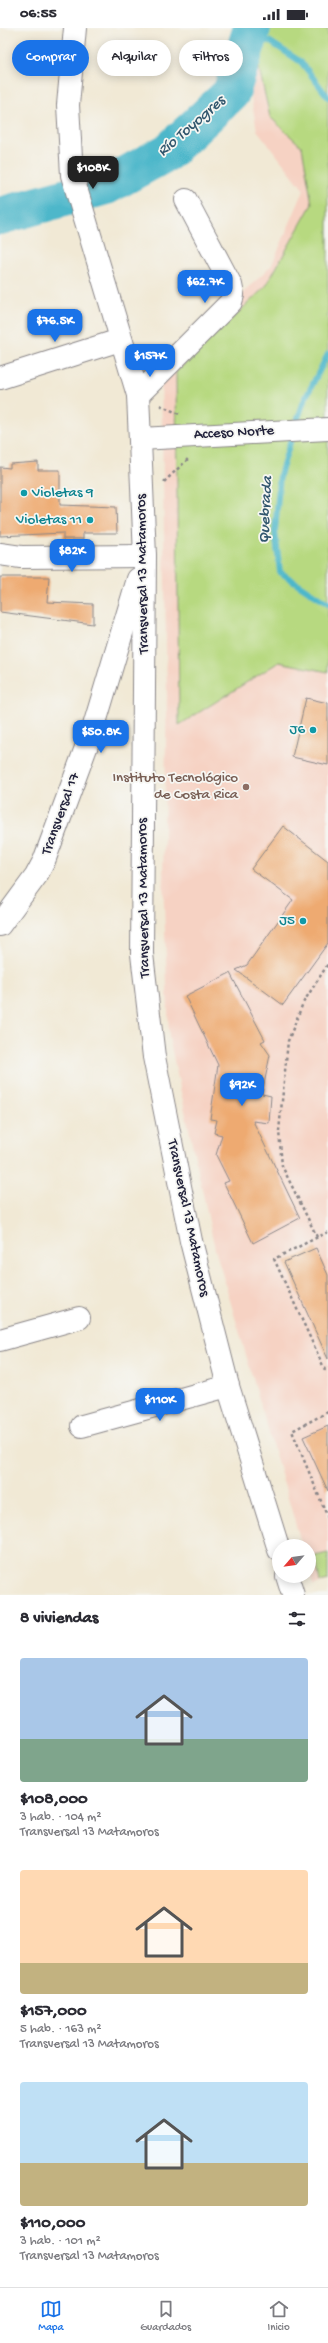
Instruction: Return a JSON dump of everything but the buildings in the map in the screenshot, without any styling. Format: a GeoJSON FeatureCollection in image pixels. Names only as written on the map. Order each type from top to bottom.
{"type":"FeatureCollection","features":[{"type":"Feature","properties":{"kind":"street","name":"Transversal 13 Matamoros"},"geometry":{"type":"LineString","coordinates":[[75,28],[68,105],[72,175],[82,214],[138,395],[145,556],[142,954],[157,1072],[191,1241],[228,1386],[276,1539]]}},
{"type":"Feature","properties":{"kind":"street"},"geometry":{"type":"LineString","coordinates":[[138,395],[231,302],[234,295],[231,285],[186,200]]}},
{"type":"Feature","properties":{"kind":"street"},"geometry":{"type":"LineString","coordinates":[[0,378],[120,340]]}},
{"type":"Feature","properties":{"kind":"street","name":"Acceso Norte"},"geometry":{"type":"LineString","coordinates":[[140,439],[323,429]]}},
{"type":"Feature","properties":{"kind":"street"},"geometry":{"type":"LineString","coordinates":[[0,554],[21,557],[145,556]]}},
{"type":"Feature","properties":{"kind":"street","name":"Transversal 17"},"geometry":{"type":"LineString","coordinates":[[0,925],[36,876],[44,861],[94,726],[145,556]]}},
{"type":"Feature","properties":{"kind":"street"},"geometry":{"type":"LineString","coordinates":[[0,1340],[79,1318]]}},
{"type":"Feature","properties":{"kind":"street"},"geometry":{"type":"LineString","coordinates":[[82,1426],[228,1386]]}},
{"type":"Feature","properties":{"kind":"street"},"geometry":{"type":"LineString","coordinates":[[289,1583],[293,1595]]}},
{"type":"Feature","properties":{"kind":"path"},"geometry":{"type":"LineString","coordinates":[[142,503],[190,457]]}},
{"type":"Feature","properties":{"kind":"path"},"geometry":{"type":"LineString","coordinates":[[317,1237],[282,1166],[279,1131],[288,1041],[303,1003],[328,964]]}},
{"type":"Feature","properties":{"kind":"path"},"geometry":{"type":"LineString","coordinates":[[328,1232],[274,1259],[325,1370],[328,1368]]}},
{"type":"Feature","properties":{"kind":"path"},"geometry":{"type":"LineString","coordinates":[[328,1412],[292,1431],[328,1518]]}},
{"type":"Feature","properties":{"kind":"shaded area","name":"Instituto Tecnológico de Costa Rica"},"geometry":{"type":"Polygon","coordinates":[[[249,28],[328,28],[328,1581],[313,1585],[312,1583],[316,1583],[316,1539],[300,1539],[215,1249],[169,1037],[163,877],[167,696],[161,372],[272,265],[304,190],[257,130],[245,66],[249,28]]]}},
{"type":"Feature","properties":{"kind":"green space"},"geometry":{"type":"Polygon","coordinates":[[[262,28],[328,28],[328,672],[279,662],[179,725],[176,372],[266,286],[312,204],[302,147],[270,117],[258,64],[262,28]]]}},
{"type":"Feature","properties":{"kind":"green space"},"geometry":{"type":"Polygon","coordinates":[[[328,1553],[328,1580],[320,1582],[316,1556],[328,1553]]]}},
{"type":"Feature","properties":{"kind":"waterway","name":"Río Toyogres"},"geometry":{"type":"LineString","coordinates":[[0,216],[106,186],[168,152],[231,93],[252,28]]}},
{"type":"Feature","properties":{"kind":"waterway","name":"Quebrada"},"geometry":{"type":"LineString","coordinates":[[252,30],[301,62],[328,97]]}},
{"type":"Feature","properties":{"kind":"waterway","name":"Quebrada"},"geometry":{"type":"LineString","coordinates":[[295,427],[304,401],[328,354]]}},
{"type":"Feature","properties":{"kind":"waterway","name":"Quebrada"},"geometry":{"type":"LineString","coordinates":[[292,436],[280,475],[275,531],[280,572],[328,604]]}},
{"type":"Feature","properties":{"kind":"place","name":"Violetas 9"},"geometry":{"type":"Point","coordinates":[24,493]}},
{"type":"Feature","properties":{"kind":"place","name":"Violetas 11"},"geometry":{"type":"Point","coordinates":[90,520]}},
{"type":"Feature","properties":{"kind":"place","name":"J6"},"geometry":{"type":"Point","coordinates":[313,730]}},
{"type":"Feature","properties":{"kind":"place","name":"Instituto Tecnológico de Costa Rica"},"geometry":{"type":"Point","coordinates":[246,787]}},
{"type":"Feature","properties":{"kind":"place","name":"J5"},"geometry":{"type":"Point","coordinates":[303,921]}}]}
